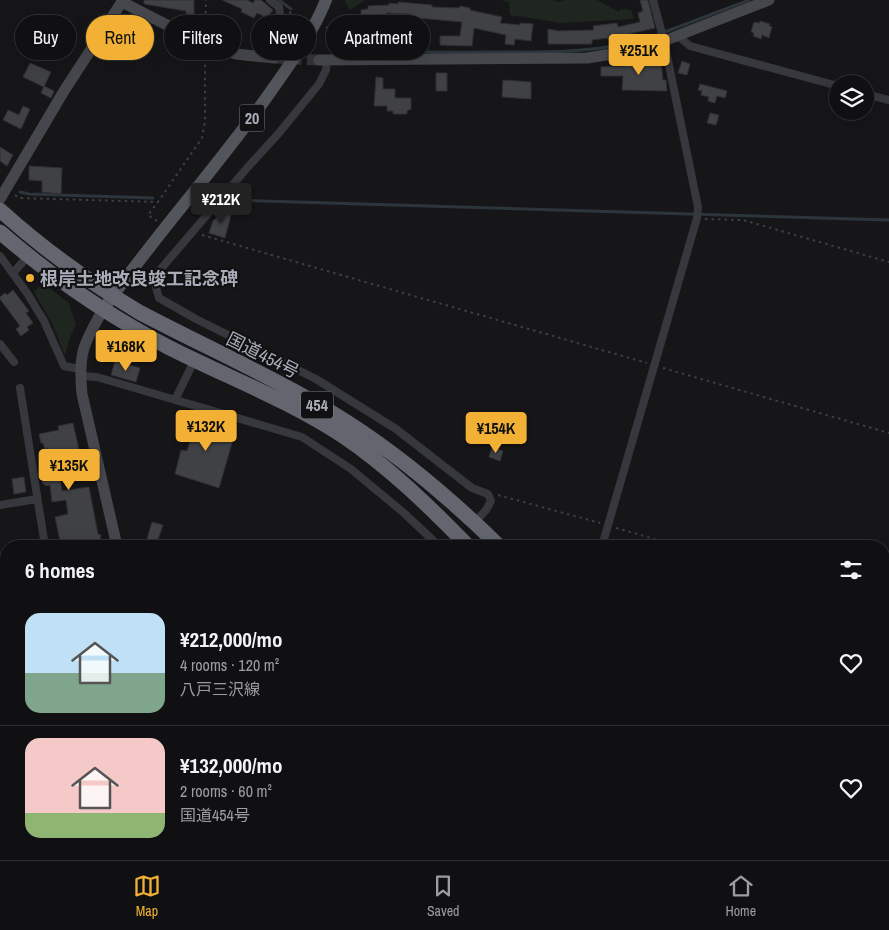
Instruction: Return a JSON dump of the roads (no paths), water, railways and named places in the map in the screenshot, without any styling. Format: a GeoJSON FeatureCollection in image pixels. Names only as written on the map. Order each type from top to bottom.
{"type":"FeatureCollection","features":[{"type":"Feature","properties":{"kind":"highway","name":"国道454号"},"geometry":{"type":"LineString","coordinates":[[0,210],[45,248],[138,312],[304,397],[350,424],[437,488],[493,540]]}},
{"type":"Feature","properties":{"kind":"highway","name":"国道454号"},"geometry":{"type":"LineString","coordinates":[[0,232],[74,291],[103,310],[195,360],[270,394],[344,437],[384,467],[426,504],[462,540]]}},
{"type":"Feature","properties":{"kind":"main road","name":"20"},"geometry":{"type":"LineString","coordinates":[[103,310],[256,113],[300,50],[326,0]]}},
{"type":"Feature","properties":{"kind":"street"},"geometry":{"type":"LineString","coordinates":[[270,0],[279,7],[279,15]]}},
{"type":"Feature","properties":{"kind":"street"},"geometry":{"type":"LineString","coordinates":[[604,540],[697,218],[698,207],[664,41],[653,0]]}},
{"type":"Feature","properties":{"kind":"street"},"geometry":{"type":"LineString","coordinates":[[430,60],[587,58],[625,52],[678,36],[769,0]]}},
{"type":"Feature","properties":{"kind":"street"},"geometry":{"type":"LineString","coordinates":[[3,194],[64,91],[122,1],[204,44],[236,54],[251,56]]}},
{"type":"Feature","properties":{"kind":"street"},"geometry":{"type":"LineString","coordinates":[[678,36],[690,46],[829,84]]}},
{"type":"Feature","properties":{"kind":"street"},"geometry":{"type":"LineString","coordinates":[[323,60],[326,70],[319,84],[154,277],[158,298],[316,379],[396,429],[472,488],[488,494],[491,501],[475,522]]}},
{"type":"Feature","properties":{"kind":"street"},"geometry":{"type":"LineString","coordinates":[[874,96],[889,100]]}},
{"type":"Feature","properties":{"kind":"street"},"geometry":{"type":"LineString","coordinates":[[0,256],[27,293],[44,321],[64,366],[97,378],[302,437],[351,469],[404,513],[433,540]]}},
{"type":"Feature","properties":{"kind":"street"},"geometry":{"type":"LineString","coordinates":[[12,273],[28,256]]}},
{"type":"Feature","properties":{"kind":"street"},"geometry":{"type":"LineString","coordinates":[[103,310],[84,346],[80,372],[82,394],[116,540]]}},
{"type":"Feature","properties":{"kind":"street"},"geometry":{"type":"LineString","coordinates":[[0,344],[14,362]]}},
{"type":"Feature","properties":{"kind":"street"},"geometry":{"type":"LineString","coordinates":[[175,400],[195,360]]}},
{"type":"Feature","properties":{"kind":"street"},"geometry":{"type":"LineString","coordinates":[[20,388],[43,540]]}},
{"type":"Feature","properties":{"kind":"street"},"geometry":{"type":"LineString","coordinates":[[0,505],[38,499]]}},
{"type":"Feature","properties":{"kind":"waterway"},"geometry":{"type":"LineString","coordinates":[[279,0],[291,9]]}},
{"type":"Feature","properties":{"kind":"waterway"},"geometry":{"type":"LineString","coordinates":[[430,52],[568,51],[609,47],[649,38],[749,0]]}},
{"type":"Feature","properties":{"kind":"waterway"},"geometry":{"type":"LineString","coordinates":[[20,192],[29,194],[153,198]]}},
{"type":"Feature","properties":{"kind":"waterway"},"geometry":{"type":"LineString","coordinates":[[230,200],[889,220]]}},
{"type":"Feature","properties":{"kind":"place","name":"根岸土地改良竣工記念碑"},"geometry":{"type":"Point","coordinates":[30,278]}}]}
